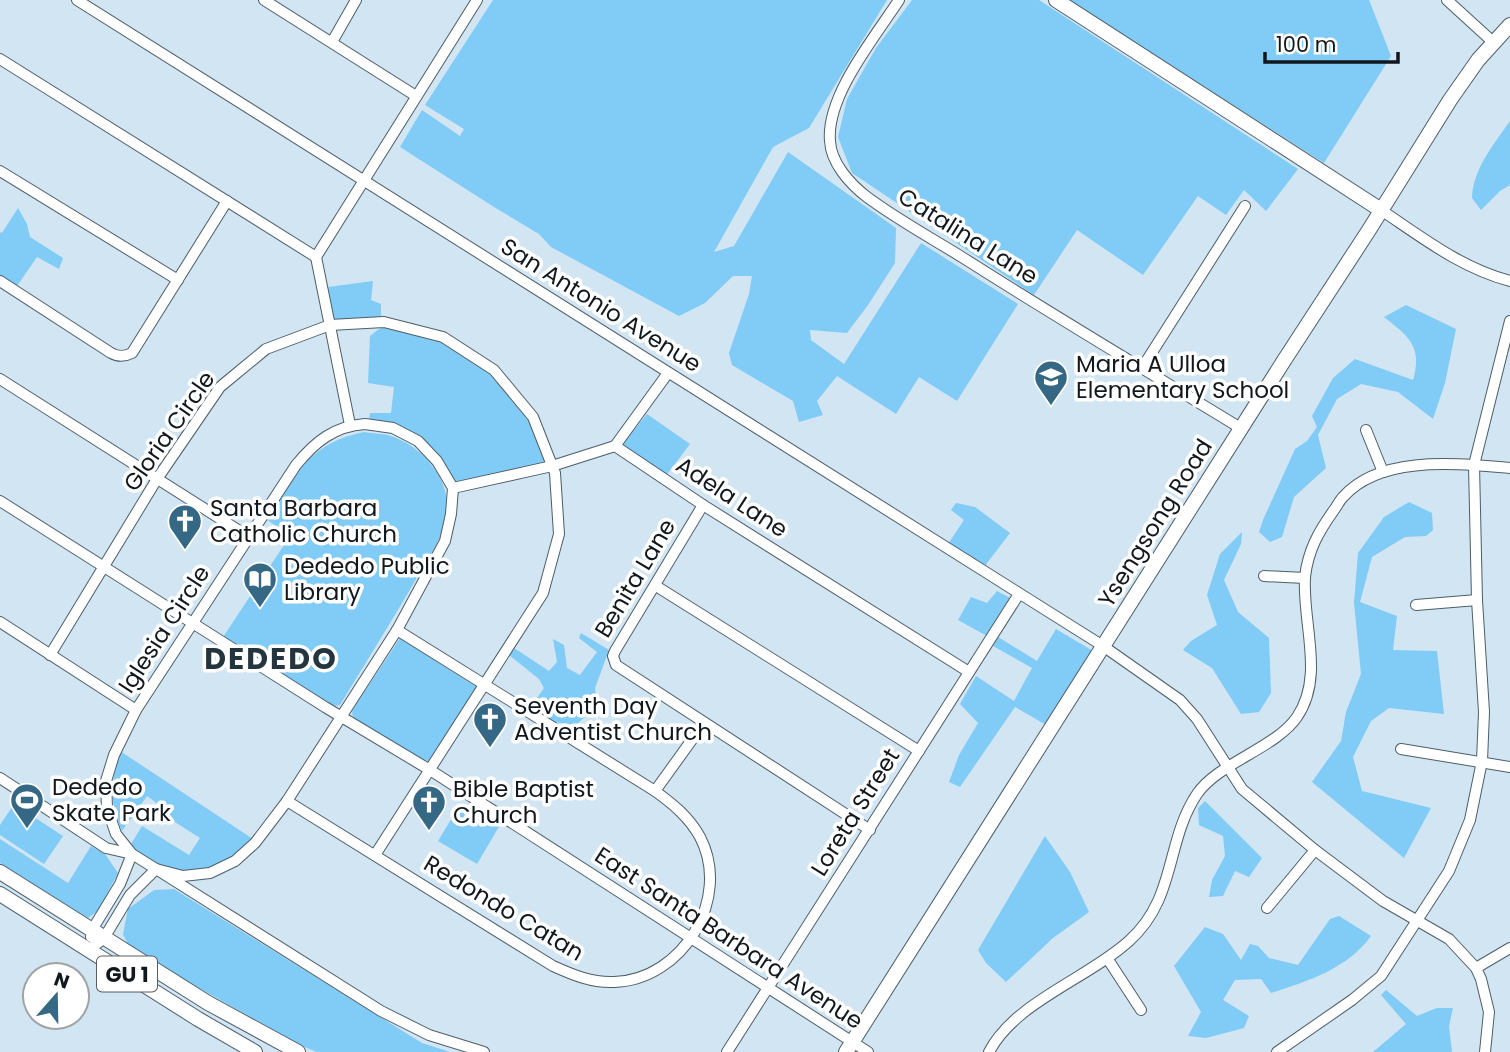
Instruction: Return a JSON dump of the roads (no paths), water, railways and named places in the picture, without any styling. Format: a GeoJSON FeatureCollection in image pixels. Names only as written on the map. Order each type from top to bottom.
{"type":"FeatureCollection","features":[{"type":"Feature","properties":{"kind":"main road"},"geometry":{"type":"LineString","coordinates":[[1056,0],[1381,210]]}},
{"type":"Feature","properties":{"kind":"main road","name":"Ysengsong Road"},"geometry":{"type":"LineString","coordinates":[[849,1047],[1450,100],[1493,42],[1510,25]]}},
{"type":"Feature","properties":{"kind":"main road","name":"GU 1"},"geometry":{"type":"LineString","coordinates":[[0,872],[228,1016],[298,1052]]}},
{"type":"Feature","properties":{"kind":"main road","name":"GU 1"},"geometry":{"type":"LineString","coordinates":[[0,894],[188,1013],[255,1052]]}},
{"type":"Feature","properties":{"kind":"street","name":"San Antonio Avenue"},"geometry":{"type":"LineString","coordinates":[[77,0],[1103,646],[1181,700],[1197,719],[1242,789],[1315,850],[1383,901],[1449,939],[1476,968]]}},
{"type":"Feature","properties":{"kind":"street"},"geometry":{"type":"LineString","coordinates":[[264,0],[416,96]]}},
{"type":"Feature","properties":{"kind":"street"},"geometry":{"type":"LineString","coordinates":[[332,42],[356,0]]}},
{"type":"Feature","properties":{"kind":"street"},"geometry":{"type":"LineString","coordinates":[[477,0],[316,257],[350,425],[393,428],[418,440],[437,461],[453,488],[552,466],[615,446],[668,373]]}},
{"type":"Feature","properties":{"kind":"street","name":"Catalina Lane"},"geometry":{"type":"LineString","coordinates":[[899,0],[845,84],[834,113],[829,138],[832,156],[842,171],[865,196],[1242,429]]}},
{"type":"Feature","properties":{"kind":"street"},"geometry":{"type":"LineString","coordinates":[[1447,0],[1493,42]]}},
{"type":"Feature","properties":{"kind":"street"},"geometry":{"type":"LineString","coordinates":[[0,59],[316,257]]}},
{"type":"Feature","properties":{"kind":"street"},"geometry":{"type":"LineString","coordinates":[[0,172],[178,281]]}},
{"type":"Feature","properties":{"kind":"street"},"geometry":{"type":"LineString","coordinates":[[0,281],[111,353],[121,356],[131,353],[228,201]]}},
{"type":"Feature","properties":{"kind":"street"},"geometry":{"type":"LineString","coordinates":[[1142,368],[1245,206]]}},
{"type":"Feature","properties":{"kind":"street"},"geometry":{"type":"LineString","coordinates":[[1381,210],[1454,259],[1510,281]]}},
{"type":"Feature","properties":{"kind":"street"},"geometry":{"type":"LineString","coordinates":[[1277,1052],[1381,976],[1449,871],[1470,820],[1482,761],[1485,712],[1477,600],[1474,465],[1510,321]]}},
{"type":"Feature","properties":{"kind":"street","name":"Gloria Circle"},"geometry":{"type":"LineString","coordinates":[[50,654],[157,479],[220,387],[266,349],[330,324],[384,322],[443,337],[494,370],[533,417],[555,473],[559,534],[543,593],[375,855]]}},
{"type":"Feature","properties":{"kind":"street"},"geometry":{"type":"LineString","coordinates":[[0,379],[249,537]]}},
{"type":"Feature","properties":{"kind":"street","name":"Iglesia Circle"},"geometry":{"type":"LineString","coordinates":[[350,425],[314,444],[296,465],[136,710],[114,755],[106,781],[107,808],[116,834],[132,854],[156,869],[183,876],[210,873],[235,861],[255,843],[287,801],[397,630],[444,541],[451,514],[453,488]]}},
{"type":"Feature","properties":{"kind":"street"},"geometry":{"type":"LineString","coordinates":[[1366,430],[1383,472]]}},
{"type":"Feature","properties":{"kind":"street","name":"Adela Lane"},"geometry":{"type":"LineString","coordinates":[[615,446],[703,505],[969,672]]}},
{"type":"Feature","properties":{"kind":"street"},"geometry":{"type":"LineString","coordinates":[[989,1052],[1005,1027],[1129,942],[1145,925],[1161,898],[1186,812],[1199,791],[1280,733],[1296,718],[1310,692],[1305,578],[1310,552],[1317,533],[1343,497],[1363,482],[1383,472],[1421,464],[1510,468]]}},
{"type":"Feature","properties":{"kind":"street","name":"East Santa Barbara Avenue"},"geometry":{"type":"LineString","coordinates":[[0,501],[341,717],[430,770],[692,938],[767,987],[849,1047],[868,1052]]}},
{"type":"Feature","properties":{"kind":"street","name":"Benita Lane"},"geometry":{"type":"LineString","coordinates":[[703,505],[615,651],[614,661],[619,669],[870,830]]}},
{"type":"Feature","properties":{"kind":"street"},"geometry":{"type":"LineString","coordinates":[[1264,576],[1305,578]]}},
{"type":"Feature","properties":{"kind":"street"},"geometry":{"type":"LineString","coordinates":[[656,586],[919,751]]}},
{"type":"Feature","properties":{"kind":"street","name":"Loreta Street"},"geometry":{"type":"LineString","coordinates":[[727,1052],[1019,594]]}},
{"type":"Feature","properties":{"kind":"street"},"geometry":{"type":"LineString","coordinates":[[1416,606],[1477,600]]}},
{"type":"Feature","properties":{"kind":"street"},"geometry":{"type":"LineString","coordinates":[[0,622],[136,710]]}},
{"type":"Feature","properties":{"kind":"street","name":"Redondo Catan"},"geometry":{"type":"LineString","coordinates":[[287,801],[553,966],[583,979],[615,982],[647,975],[675,957],[692,938],[708,902],[709,869],[700,838],[682,811],[655,791],[397,630]]}},
{"type":"Feature","properties":{"kind":"street"},"geometry":{"type":"LineString","coordinates":[[655,791],[704,723]]}},
{"type":"Feature","properties":{"kind":"street"},"geometry":{"type":"LineString","coordinates":[[1401,749],[1510,766]]}},
{"type":"Feature","properties":{"kind":"street"},"geometry":{"type":"LineString","coordinates":[[0,778],[106,848],[132,854],[89,950]]}},
{"type":"Feature","properties":{"kind":"street"},"geometry":{"type":"LineString","coordinates":[[1267,908],[1315,850]]}},
{"type":"Feature","properties":{"kind":"street"},"geometry":{"type":"LineString","coordinates":[[98,934],[156,869],[381,1011],[429,1035],[484,1052]]}},
{"type":"Feature","properties":{"kind":"street"},"geometry":{"type":"LineString","coordinates":[[1485,1052],[1489,1012],[1476,968],[1510,948]]}},
{"type":"Feature","properties":{"kind":"street"},"geometry":{"type":"LineString","coordinates":[[1107,958],[1141,1010]]}},
{"type":"Feature","properties":{"kind":"place","name":"Maria A Ulloa Elementary School"},"geometry":{"type":"Point","coordinates":[1051,407]}},
{"type":"Feature","properties":{"kind":"place","name":"Santa Barbara Catholic Church"},"geometry":{"type":"Point","coordinates":[185,551]}},
{"type":"Feature","properties":{"kind":"place","name":"Dededo Public Library"},"geometry":{"type":"Point","coordinates":[260,609]}},
{"type":"Feature","properties":{"kind":"place","name":"Seventh Day Adventist Church"},"geometry":{"type":"Point","coordinates":[490,749]}},
{"type":"Feature","properties":{"kind":"place","name":"Dededo Skate Park"},"geometry":{"type":"Point","coordinates":[27,830]}},
{"type":"Feature","properties":{"kind":"place","name":"Bible Baptist Church"},"geometry":{"type":"Point","coordinates":[429,832]}},
{"type":"Feature","properties":{"kind":"district","name":"DEDEDO"},"geometry":{"type":"Point","coordinates":[271,658]}}]}
